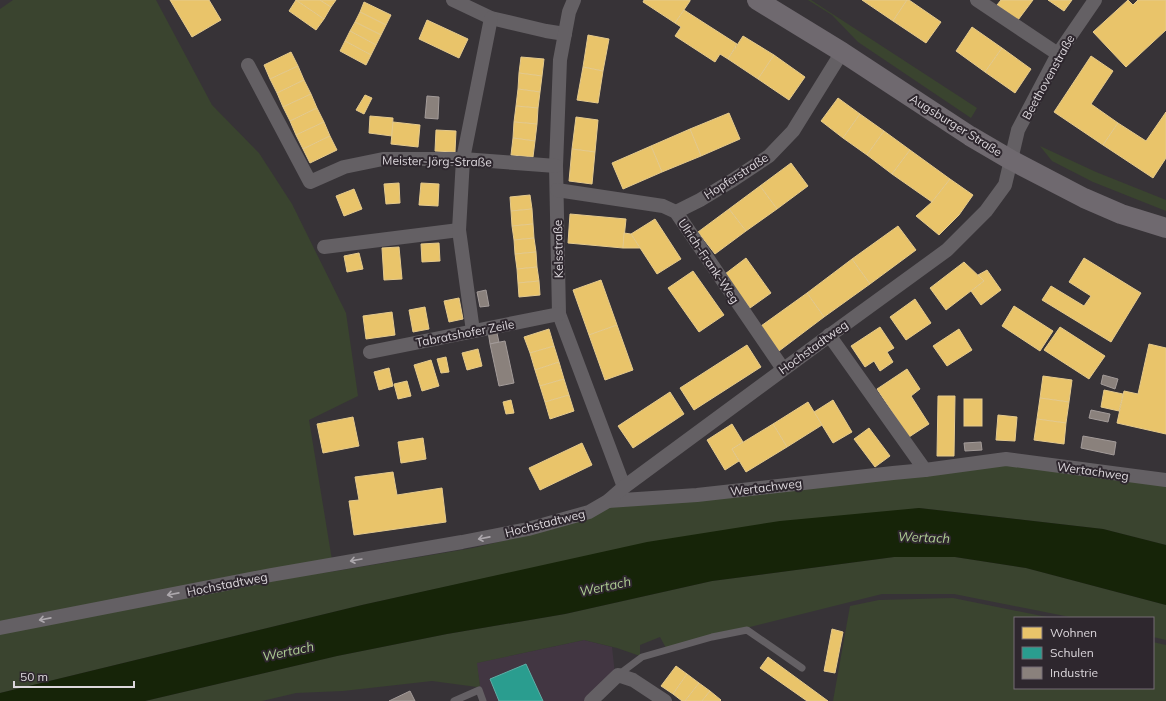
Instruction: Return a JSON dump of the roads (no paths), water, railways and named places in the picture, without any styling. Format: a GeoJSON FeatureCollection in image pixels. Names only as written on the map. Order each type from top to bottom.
{"type":"FeatureCollection","features":[{"type":"Feature","properties":{"kind":"main road","name":"Augsburger Straße"},"geometry":{"type":"LineString","coordinates":[[757,0],[842,52],[970,136],[1011,160],[1084,198],[1121,214],[1166,228]]}},
{"type":"Feature","properties":{"kind":"street"},"geometry":{"type":"LineString","coordinates":[[453,0],[491,18],[546,32],[565,34]]}},
{"type":"Feature","properties":{"kind":"street","name":"Kelsstraße"},"geometry":{"type":"LineString","coordinates":[[574,0],[569,12],[560,60],[556,166],[559,314],[624,487]]}},
{"type":"Feature","properties":{"kind":"street"},"geometry":{"type":"LineString","coordinates":[[977,0],[1058,54]]}},
{"type":"Feature","properties":{"kind":"street","name":"Beethovenstraße"},"geometry":{"type":"LineString","coordinates":[[1011,160],[1018,130],[1058,54],[1095,0]]}},
{"type":"Feature","properties":{"kind":"street"},"geometry":{"type":"LineString","coordinates":[[473,331],[459,230],[463,159],[491,18]]}},
{"type":"Feature","properties":{"kind":"street","name":"Hopferstraße"},"geometry":{"type":"LineString","coordinates":[[676,212],[734,180],[769,156],[793,131],[842,52]]}},
{"type":"Feature","properties":{"kind":"street","name":"Meister-Jörg-Straße"},"geometry":{"type":"LineString","coordinates":[[248,65],[310,182],[344,167],[383,159],[463,159],[556,166]]}},
{"type":"Feature","properties":{"kind":"street","name":"Hochstadtweg"},"geometry":{"type":"LineString","coordinates":[[0,628],[271,575],[462,542],[528,529],[590,512],[608,501],[624,487],[829,335],[947,250],[986,211],[1005,185],[1011,160]]}},
{"type":"Feature","properties":{"kind":"street","name":"Ulrich-Frank-Weg"},"geometry":{"type":"LineString","coordinates":[[557,190],[663,206],[676,212],[783,370]]}},
{"type":"Feature","properties":{"kind":"street"},"geometry":{"type":"LineString","coordinates":[[324,247],[459,230]]}},
{"type":"Feature","properties":{"kind":"street","name":"Tabratshofer Zeile"},"geometry":{"type":"LineString","coordinates":[[370,352],[559,314]]}},
{"type":"Feature","properties":{"kind":"street"},"geometry":{"type":"LineString","coordinates":[[829,335],[925,470]]}},
{"type":"Feature","properties":{"kind":"street","name":"Wertachweg"},"geometry":{"type":"LineString","coordinates":[[608,501],[698,495],[925,470],[1006,459],[1166,480]]}},
{"type":"Feature","properties":{"kind":"street"},"geometry":{"type":"LineString","coordinates":[[591,701],[618,675],[633,680],[665,701]]}},
{"type":"Feature","properties":{"kind":"lane"},"geometry":{"type":"LineString","coordinates":[[618,675],[642,657],[712,637],[747,630],[802,668]]}},
{"type":"Feature","properties":{"kind":"lane"},"geometry":{"type":"LineString","coordinates":[[454,701],[479,690],[483,701]]}},
{"type":"Feature","properties":{"kind":"water","name":"Wertach"},"geometry":{"type":"Polygon","coordinates":[[[919,508],[1103,529],[1166,545],[1166,605],[1026,568],[955,557],[894,557],[712,581],[565,614],[447,634],[337,656],[145,701],[0,701],[0,693],[362,605],[647,542],[780,521],[919,508]]]}}]}
